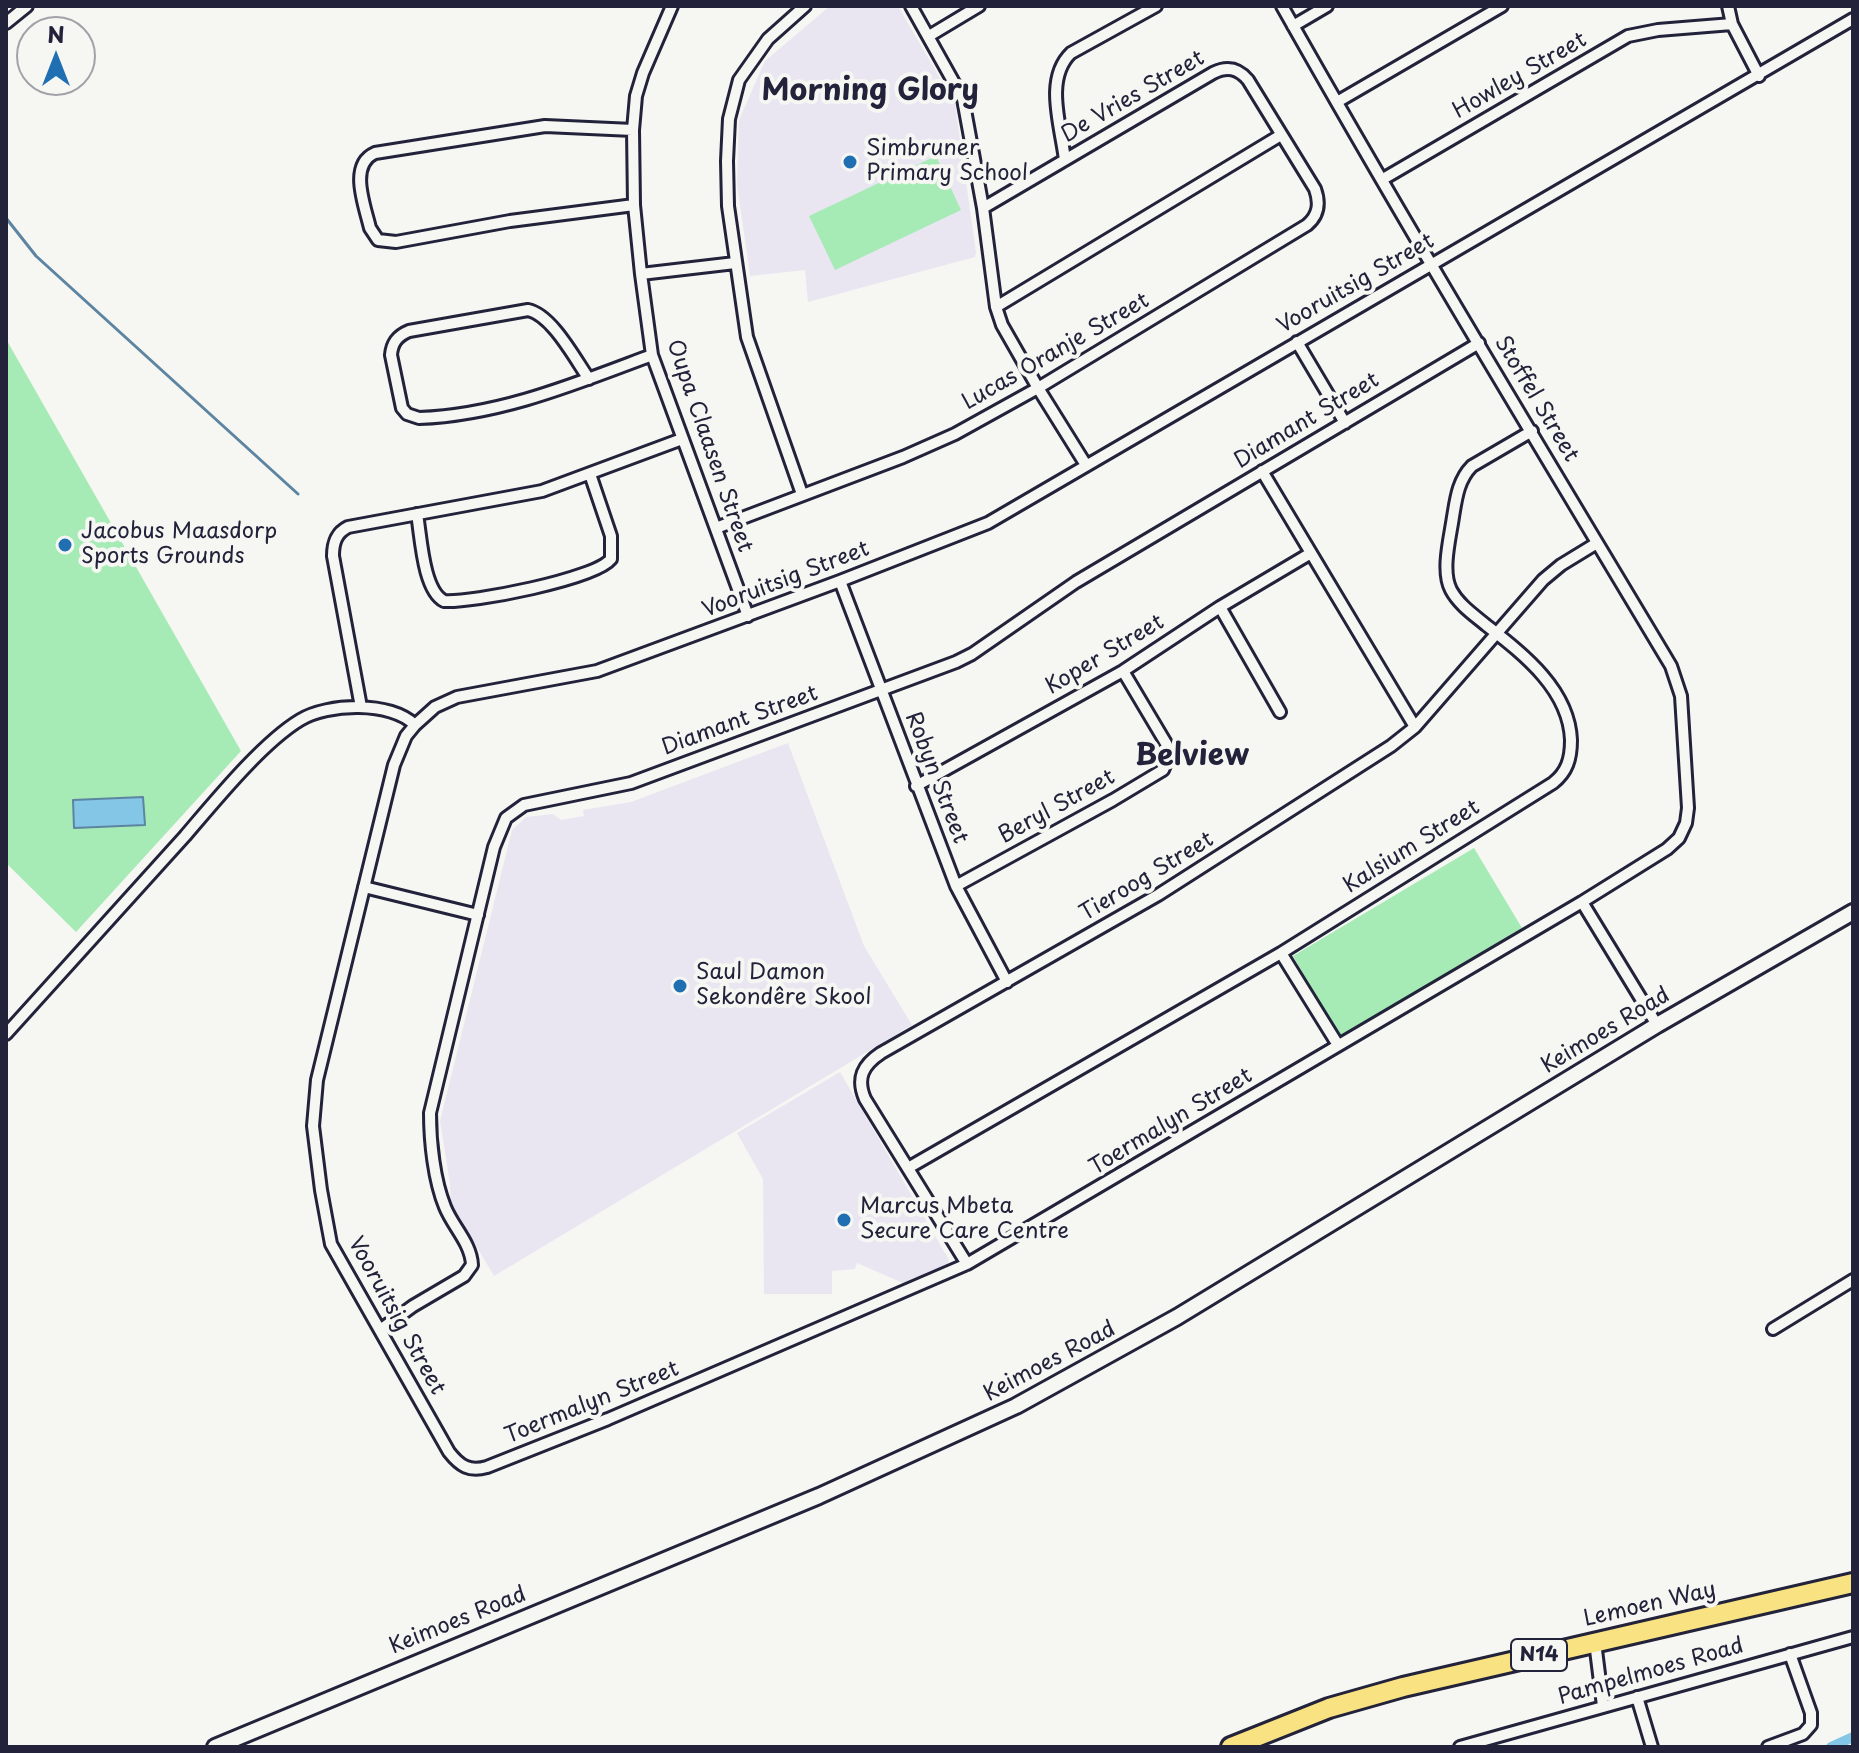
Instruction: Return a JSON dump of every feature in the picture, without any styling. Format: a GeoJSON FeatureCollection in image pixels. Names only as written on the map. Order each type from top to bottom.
{"type":"FeatureCollection","features":[{"type":"Feature","properties":{"kind":"highway","name":"Lemoen Way"},"geometry":{"type":"LineString","coordinates":[[1231,1747],[1279,1726],[1358,1699],[1853,1583]]}},
{"type":"Feature","properties":{"kind":"street","name":"Oupa Claasen Street"},"geometry":{"type":"LineString","coordinates":[[672,6],[636,96],[634,205],[641,274],[652,355],[748,616]]}},
{"type":"Feature","properties":{"kind":"street"},"geometry":{"type":"LineString","coordinates":[[802,494],[749,346],[728,206],[727,161],[732,100],[749,62],[768,39],[805,6]]}},
{"type":"Feature","properties":{"kind":"street"},"geometry":{"type":"LineString","coordinates":[[911,6],[963,99],[983,208],[996,307],[1005,331],[1086,465]]}},
{"type":"Feature","properties":{"kind":"street"},"geometry":{"type":"LineString","coordinates":[[929,36],[979,6]]}},
{"type":"Feature","properties":{"kind":"street"},"geometry":{"type":"LineString","coordinates":[[1065,160],[1056,88],[1061,63],[1071,53],[1156,6]]}},
{"type":"Feature","properties":{"kind":"street","name":"Stoffel Street"},"geometry":{"type":"LineString","coordinates":[[1282,6],[1678,683],[1688,808],[1682,832]]}},
{"type":"Feature","properties":{"kind":"street"},"geometry":{"type":"LineString","coordinates":[[1293,26],[1327,6]]}},
{"type":"Feature","properties":{"kind":"street"},"geometry":{"type":"LineString","coordinates":[[1337,102],[1502,6]]}},
{"type":"Feature","properties":{"kind":"street"},"geometry":{"type":"LineString","coordinates":[[1728,6],[1732,24],[1759,76]]}},
{"type":"Feature","properties":{"kind":"street"},"geometry":{"type":"LineString","coordinates":[[6,23],[19,8]]}},
{"type":"Feature","properties":{"kind":"street","name":"Vooruitsig Street"},"geometry":{"type":"LineString","coordinates":[[476,1470],[460,1465],[449,1452],[338,1260],[331,1244],[313,1126],[317,1080],[394,765],[406,736],[415,725],[435,707],[457,697],[584,674],[748,616],[988,523],[1853,19]]}},
{"type":"Feature","properties":{"kind":"street","name":"Howley Street"},"geometry":{"type":"LineString","coordinates":[[1383,179],[1628,36],[1658,30],[1732,24]]}},
{"type":"Feature","properties":{"kind":"street","name":"De Vries Street"},"geometry":{"type":"LineString","coordinates":[[983,208],[1221,69],[1243,74],[1281,135]]}},
{"type":"Feature","properties":{"kind":"street"},"geometry":{"type":"LineString","coordinates":[[633,130],[545,126],[375,153],[361,164],[360,180],[372,235],[383,242],[634,205]]}},
{"type":"Feature","properties":{"kind":"street"},"geometry":{"type":"LineString","coordinates":[[996,307],[1281,135]]}},
{"type":"Feature","properties":{"kind":"street","name":"Lucas Oranje Street"},"geometry":{"type":"LineString","coordinates":[[716,528],[941,441],[1038,388],[1311,222],[1318,207],[1315,189],[1281,135]]}},
{"type":"Feature","properties":{"kind":"street"},"geometry":{"type":"LineString","coordinates":[[641,274],[735,263]]}},
{"type":"Feature","properties":{"kind":"street"},"geometry":{"type":"LineString","coordinates":[[589,379],[540,314],[528,310],[409,331],[399,336],[392,347],[402,408],[407,414],[419,418],[522,402],[589,379],[652,355]]}},
{"type":"Feature","properties":{"kind":"street"},"geometry":{"type":"LineString","coordinates":[[1297,342],[1345,423]]}},
{"type":"Feature","properties":{"kind":"street","name":"Diamant Street"},"geometry":{"type":"LineString","coordinates":[[380,1330],[464,1276],[472,1267],[470,1253],[443,1203],[430,1119],[499,830],[515,809],[530,803],[631,783],[881,691],[972,654],[1076,582],[1479,343]]}},
{"type":"Feature","properties":{"kind":"street","name":"Kalsium Street"},"geometry":{"type":"LineString","coordinates":[[908,1168],[1281,953],[1553,783],[1564,773],[1571,748],[1570,732],[1555,693],[1538,670],[1467,609],[1449,585],[1447,567],[1459,486],[1468,470],[1532,431]]}},
{"type":"Feature","properties":{"kind":"street"},"geometry":{"type":"LineString","coordinates":[[361,707],[333,556],[335,539],[348,527],[542,491],[682,439]]}},
{"type":"Feature","properties":{"kind":"street"},"geometry":{"type":"LineString","coordinates":[[1262,471],[1415,727]]}},
{"type":"Feature","properties":{"kind":"street"},"geometry":{"type":"LineString","coordinates":[[417,514],[429,583],[444,601],[564,581],[601,568],[611,559],[611,536],[590,474]]}},
{"type":"Feature","properties":{"kind":"street","name":"Tieroog Street"},"geometry":{"type":"LineString","coordinates":[[967,1264],[862,1093],[860,1080],[863,1069],[881,1053],[1210,863],[1391,746],[1415,727],[1543,580],[1597,543]]}},
{"type":"Feature","properties":{"kind":"street","name":"Koper Street"},"geometry":{"type":"LineString","coordinates":[[916,786],[1123,671],[1220,607],[1311,553]]}},
{"type":"Feature","properties":{"kind":"street","name":"Robyn Street"},"geometry":{"type":"LineString","coordinates":[[840,581],[956,886],[1007,982]]}},
{"type":"Feature","properties":{"kind":"street"},"geometry":{"type":"LineString","coordinates":[[1220,607],[1280,712]]}},
{"type":"Feature","properties":{"kind":"street","name":"Beryl Street"},"geometry":{"type":"LineString","coordinates":[[956,886],[1163,770],[1168,758],[1167,745],[1123,671]]}},
{"type":"Feature","properties":{"kind":"street"},"geometry":{"type":"LineString","coordinates":[[6,1034],[220,796],[276,739],[299,721],[313,714],[361,707],[394,711],[415,725]]}},
{"type":"Feature","properties":{"kind":"street","name":"Toermalyn Street"},"geometry":{"type":"LineString","coordinates":[[476,1470],[608,1419],[967,1264],[1582,902],[1667,849],[1682,832]]}},
{"type":"Feature","properties":{"kind":"street"},"geometry":{"type":"LineString","coordinates":[[364,887],[478,915]]}},
{"type":"Feature","properties":{"kind":"street"},"geometry":{"type":"LineString","coordinates":[[1582,902],[1657,1025]]}},
{"type":"Feature","properties":{"kind":"street","name":"Keimoes Road"},"geometry":{"type":"LineString","coordinates":[[215,1747],[819,1496],[1004,1412],[1177,1317],[1657,1025],[1853,912]]}},
{"type":"Feature","properties":{"kind":"street"},"geometry":{"type":"LineString","coordinates":[[1281,953],[1338,1045]]}},
{"type":"Feature","properties":{"kind":"street"},"geometry":{"type":"LineString","coordinates":[[1773,1329],[1853,1280]]}},
{"type":"Feature","properties":{"kind":"street","name":"Pampelmoes Road"},"geometry":{"type":"LineString","coordinates":[[1460,1747],[1853,1637]]}},
{"type":"Feature","properties":{"kind":"street"},"geometry":{"type":"LineString","coordinates":[[1595,1642],[1603,1706]]}},
{"type":"Feature","properties":{"kind":"street"},"geometry":{"type":"LineString","coordinates":[[1768,1747],[1803,1734],[1811,1725],[1811,1713],[1790,1654]]}},
{"type":"Feature","properties":{"kind":"street"},"geometry":{"type":"LineString","coordinates":[[1637,1697],[1652,1747]]}},
{"type":"Feature","properties":{"kind":"shaded area","name":"Simbruner Primary School"},"geometry":{"type":"Polygon","coordinates":[[[830,6],[898,6],[955,104],[976,252],[975,257],[808,302],[805,270],[750,276],[737,184],[739,120],[765,61],[830,6]]]}},
{"type":"Feature","properties":{"kind":"shaded area","name":"Saul Damon Sekondêre Skool"},"geometry":{"type":"Polygon","coordinates":[[[788,743],[864,946],[912,1025],[494,1276],[451,1204],[440,1121],[512,830],[526,817],[553,814],[561,820],[584,816],[583,810],[631,802],[788,743]]]}},
{"type":"Feature","properties":{"kind":"shaded area","name":"Marcus Mbeta Secure Care Centre"},"geometry":{"type":"Polygon","coordinates":[[[840,1072],[949,1260],[945,1272],[910,1286],[857,1263],[855,1269],[832,1271],[832,1294],[764,1294],[763,1179],[737,1133],[840,1072]]]}},
{"type":"Feature","properties":{"kind":"green space"},"geometry":{"type":"Polygon","coordinates":[[[936,156],[961,210],[835,270],[809,216],[936,156]]]}},
{"type":"Feature","properties":{"kind":"green space","name":"Jacobus Maasdorp Sports Grounds"},"geometry":{"type":"Polygon","coordinates":[[[6,339],[241,751],[76,932],[6,863],[6,339]]]}},
{"type":"Feature","properties":{"kind":"green space"},"geometry":{"type":"Polygon","coordinates":[[[1474,848],[1522,928],[1339,1037],[1293,956],[1474,848]]]}},
{"type":"Feature","properties":{"kind":"water"},"geometry":{"type":"Polygon","coordinates":[[[143,797],[145,825],[74,828],[73,800],[143,797]]]}},
{"type":"Feature","properties":{"kind":"waterway"},"geometry":{"type":"LineString","coordinates":[[6,218],[36,256],[298,494]]}},
{"type":"Feature","properties":{"kind":"waterway"},"geometry":{"type":"LineString","coordinates":[[1831,1747],[1853,1737]]}},
{"type":"Feature","properties":{"kind":"place","name":"Simbruner Primary School"},"geometry":{"type":"Point","coordinates":[850,162]}},
{"type":"Feature","properties":{"kind":"place","name":"Jacobus Maasdorp Sports Grounds"},"geometry":{"type":"Point","coordinates":[65,545]}},
{"type":"Feature","properties":{"kind":"place","name":"Saul Damon Sekondêre Skool"},"geometry":{"type":"Point","coordinates":[680,986]}},
{"type":"Feature","properties":{"kind":"place","name":"Marcus Mbeta Secure Care Centre"},"geometry":{"type":"Point","coordinates":[844,1220]}},
{"type":"Feature","properties":{"kind":"district","name":"Morning Glory"},"geometry":{"type":"Point","coordinates":[870,92]}},
{"type":"Feature","properties":{"kind":"district","name":"Belview"},"geometry":{"type":"Point","coordinates":[1192,757]}}]}
